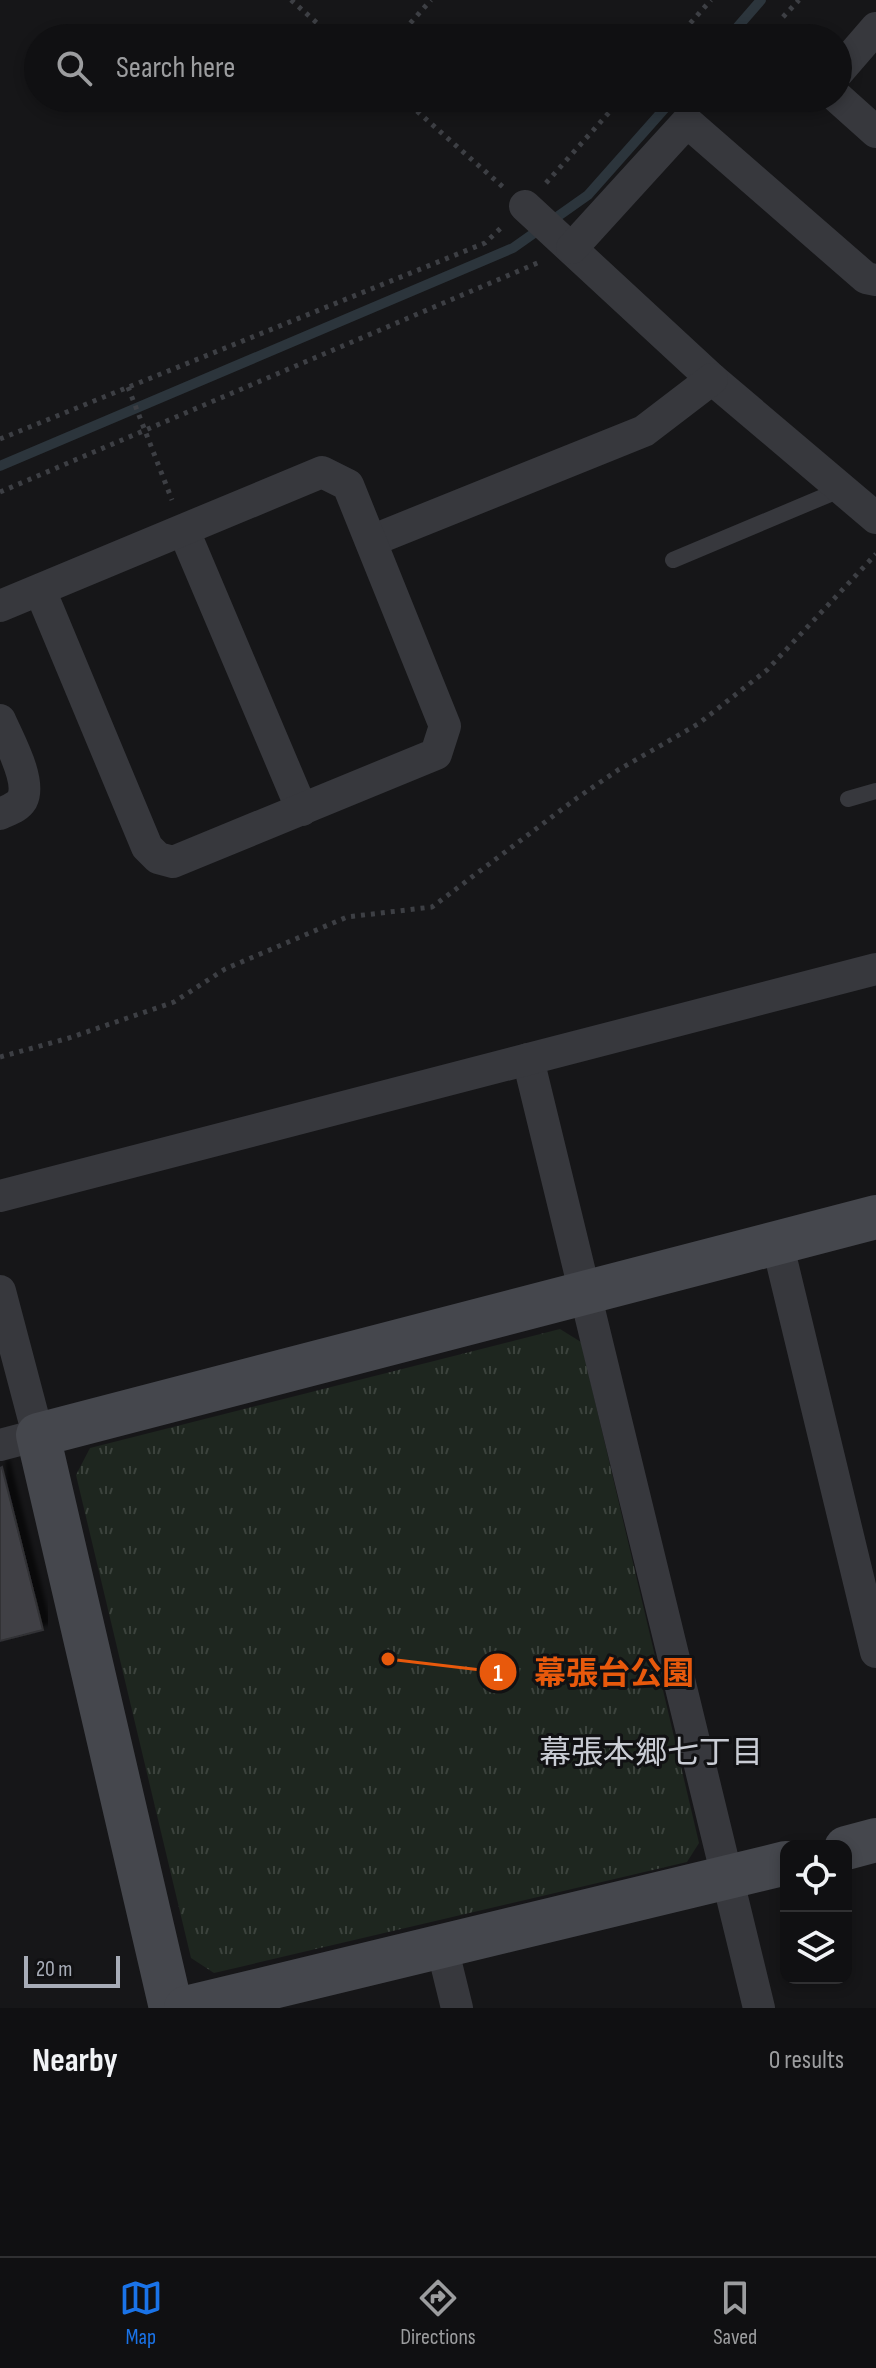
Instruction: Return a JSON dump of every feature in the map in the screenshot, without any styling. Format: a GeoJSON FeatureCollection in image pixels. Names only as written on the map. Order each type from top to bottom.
{"type":"FeatureCollection","features":[{"type":"Feature","properties":{"kind":"street"},"geometry":{"type":"LineString","coordinates":[[852,56],[876,28]]}},
{"type":"Feature","properties":{"kind":"street"},"geometry":{"type":"LineString","coordinates":[[852,111],[876,132]]}},
{"type":"Feature","properties":{"kind":"street"},"geometry":{"type":"LineString","coordinates":[[572,248],[687,122],[866,278],[876,280]]}},
{"type":"Feature","properties":{"kind":"street"},"geometry":{"type":"LineString","coordinates":[[525,206],[712,379],[876,518]]}},
{"type":"Feature","properties":{"kind":"street"},"geometry":{"type":"LineString","coordinates":[[371,541],[644,431],[712,379]]}},
{"type":"Feature","properties":{"kind":"street"},"geometry":{"type":"LineString","coordinates":[[0,606],[322,472],[348,485],[371,541],[445,726],[436,754],[173,862],[158,858],[147,847],[40,590]]}},
{"type":"Feature","properties":{"kind":"street"},"geometry":{"type":"LineString","coordinates":[[184,531],[302,810]]}},
{"type":"Feature","properties":{"kind":"street"},"geometry":{"type":"LineString","coordinates":[[0,720],[24,778],[24,792],[22,800],[15,807],[0,814]]}},
{"type":"Feature","properties":{"kind":"street"},"geometry":{"type":"LineString","coordinates":[[0,1196],[876,969]]}},
{"type":"Feature","properties":{"kind":"street"},"geometry":{"type":"LineString","coordinates":[[528,1059],[759,2008]]}},
{"type":"Feature","properties":{"kind":"street"},"geometry":{"type":"LineString","coordinates":[[19,1440],[876,1217]]}},
{"type":"Feature","properties":{"kind":"street"},"geometry":{"type":"LineString","coordinates":[[777,1242],[876,1652]]}},
{"type":"Feature","properties":{"kind":"street"},"geometry":{"type":"LineString","coordinates":[[0,1291],[19,1440],[171,2008]]}},
{"type":"Feature","properties":{"kind":"street"},"geometry":{"type":"LineString","coordinates":[[852,1846],[876,1840]]}},
{"type":"Feature","properties":{"kind":"street"},"geometry":{"type":"LineString","coordinates":[[186,2008],[780,1865]]}},
{"type":"Feature","properties":{"kind":"street"},"geometry":{"type":"LineString","coordinates":[[442,1947],[457,2008]]}},
{"type":"Feature","properties":{"kind":"lane"},"geometry":{"type":"LineString","coordinates":[[673,560],[842,489]]}},
{"type":"Feature","properties":{"kind":"lane"},"geometry":{"type":"LineString","coordinates":[[848,799],[876,791]]}},
{"type":"Feature","properties":{"kind":"path"},"geometry":{"type":"LineString","coordinates":[[291,0],[318,24]]}},
{"type":"Feature","properties":{"kind":"path"},"geometry":{"type":"LineString","coordinates":[[410,24],[431,0]]}},
{"type":"Feature","properties":{"kind":"path"},"geometry":{"type":"LineString","coordinates":[[690,24],[711,0]]}},
{"type":"Feature","properties":{"kind":"path"},"geometry":{"type":"LineString","coordinates":[[418,112],[525,206]]}},
{"type":"Feature","properties":{"kind":"path"},"geometry":{"type":"LineString","coordinates":[[0,439],[485,243],[525,206],[609,112]]}},
{"type":"Feature","properties":{"kind":"path"},"geometry":{"type":"LineString","coordinates":[[0,492],[572,248]]}},
{"type":"Feature","properties":{"kind":"path"},"geometry":{"type":"LineString","coordinates":[[129,388],[184,531]]}},
{"type":"Feature","properties":{"kind":"path"},"geometry":{"type":"LineString","coordinates":[[0,1057],[69,1038],[174,1002],[225,969],[347,917],[432,907],[577,798],[618,770],[698,724],[767,670],[876,554]]}},
{"type":"Feature","properties":{"kind":"green space"},"geometry":{"type":"Polygon","coordinates":[[[560,1329],[581,1342],[699,1843],[687,1862],[214,1973],[191,1958],[76,1475],[90,1448],[560,1329]]]}},
{"type":"Feature","properties":{"kind":"building"},"geometry":{"type":"Polygon","coordinates":[[[0,1468],[43,1630],[0,1641],[0,1468]]]}},
{"type":"Feature","properties":{"kind":"waterway"},"geometry":{"type":"LineString","coordinates":[[740,24],[761,0]]}},
{"type":"Feature","properties":{"kind":"waterway"},"geometry":{"type":"LineString","coordinates":[[0,466],[513,248],[588,195],[662,112]]}},
{"type":"Feature","properties":{"kind":"place","name":"幕張台公園"},"geometry":{"type":"Point","coordinates":[388,1659]}},
{"type":"Feature","properties":{"kind":"district","name":"幕張本郷七丁目"},"geometry":{"type":"Point","coordinates":[651,1752]}}]}
